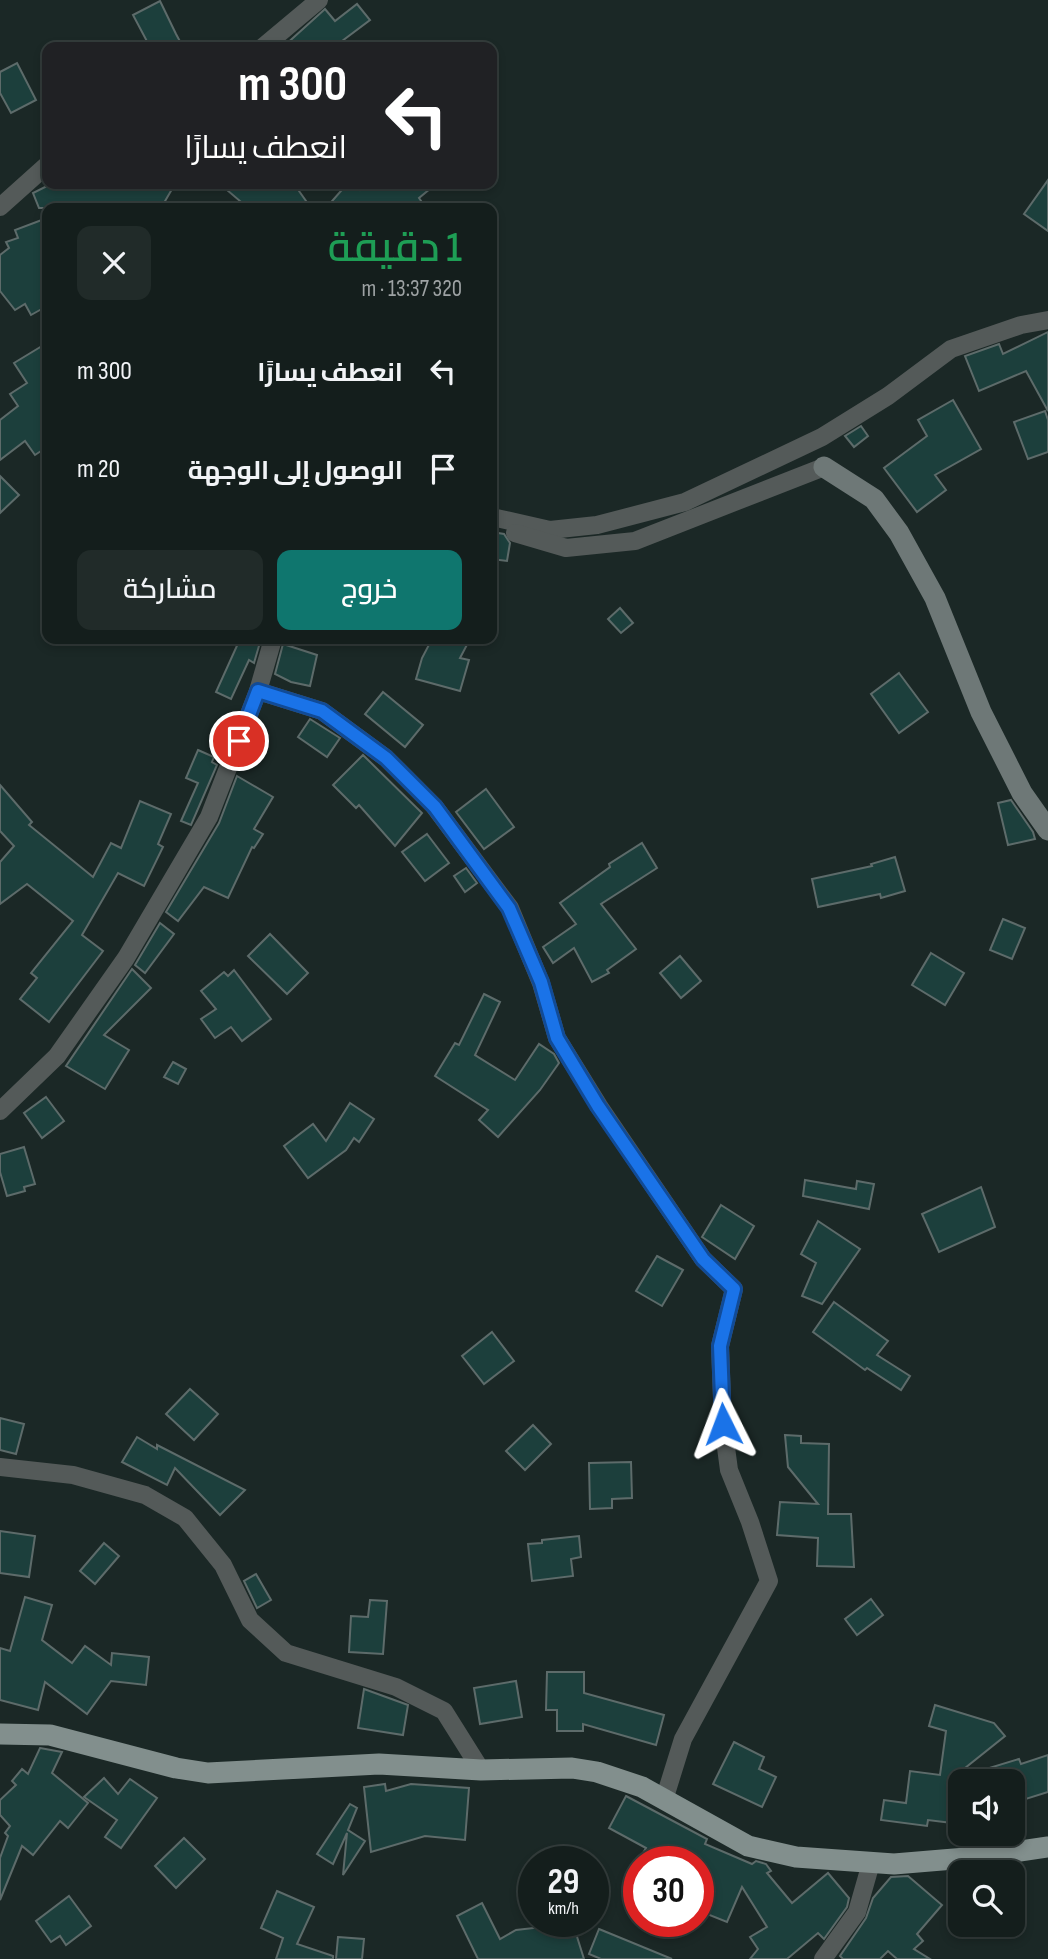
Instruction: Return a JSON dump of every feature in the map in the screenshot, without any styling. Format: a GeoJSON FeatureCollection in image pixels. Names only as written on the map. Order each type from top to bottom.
{"type":"FeatureCollection","features":[{"type":"Feature","properties":{"kind":"main road"},"geometry":{"type":"LineString","coordinates":[[0,1734],[50,1735],[176,1768],[208,1773],[379,1764],[481,1770],[584,1770],[619,1778],[748,1846],[796,1857],[894,1864],[1048,1847]]}},
{"type":"Feature","properties":{"kind":"street"},"geometry":{"type":"LineString","coordinates":[[269,42],[319,0]]}},
{"type":"Feature","properties":{"kind":"street"},"geometry":{"type":"LineString","coordinates":[[0,207],[42,169]]}},
{"type":"Feature","properties":{"kind":"street"},"geometry":{"type":"LineString","coordinates":[[497,518],[550,530],[597,525],[685,502],[822,437],[888,396],[951,349],[1021,325],[1048,320]]}},
{"type":"Feature","properties":{"kind":"street"},"geometry":{"type":"LineString","coordinates":[[497,527],[566,548],[635,541],[824,467],[874,499],[899,533],[935,598],[981,712],[1022,793],[1048,830]]}},
{"type":"Feature","properties":{"kind":"street"},"geometry":{"type":"LineString","coordinates":[[0,1111],[57,1056],[126,958],[209,817],[258,691],[272,644]]}},
{"type":"Feature","properties":{"kind":"street"},"geometry":{"type":"LineString","coordinates":[[258,691],[322,711],[386,758],[435,807],[509,908],[541,982],[557,1038],[598,1106],[703,1259],[734,1289],[720,1346],[723,1424],[729,1470],[750,1522],[769,1581],[683,1739],[664,1800]]}},
{"type":"Feature","properties":{"kind":"street"},"geometry":{"type":"LineString","coordinates":[[0,1467],[73,1475],[145,1495],[185,1518],[223,1565],[250,1620],[286,1653],[396,1687],[444,1711],[481,1770]]}},
{"type":"Feature","properties":{"kind":"street"},"geometry":{"type":"LineString","coordinates":[[823,1959],[857,1912],[871,1863]]}},
{"type":"Feature","properties":{"kind":"building"},"geometry":{"type":"Polygon","coordinates":[[[160,1],[180,42],[147,42],[133,15],[160,1]]]}},
{"type":"Feature","properties":{"kind":"building"},"geometry":{"type":"Polygon","coordinates":[[[357,4],[370,20],[341,42],[289,42],[325,9],[335,21],[357,4]]]}},
{"type":"Feature","properties":{"kind":"building"},"geometry":{"type":"Polygon","coordinates":[[[17,63],[36,100],[11,113],[0,93],[0,72],[17,63]]]}},
{"type":"Feature","properties":{"kind":"building"},"geometry":{"type":"Polygon","coordinates":[[[1048,180],[1048,231],[1024,214],[1048,180]]]}},
{"type":"Feature","properties":{"kind":"building"},"geometry":{"type":"Polygon","coordinates":[[[42,188],[172,189],[164,203],[42,203],[42,208],[39,208],[33,193],[42,188]]]}},
{"type":"Feature","properties":{"kind":"building"},"geometry":{"type":"Polygon","coordinates":[[[226,189],[298,189],[307,203],[238,203],[240,201],[226,189]]]}},
{"type":"Feature","properties":{"kind":"building"},"geometry":{"type":"Polygon","coordinates":[[[343,189],[430,189],[419,198],[422,203],[330,203],[343,189]]]}},
{"type":"Feature","properties":{"kind":"building"},"geometry":{"type":"Polygon","coordinates":[[[42,220],[42,309],[31,315],[25,304],[15,310],[0,291],[0,255],[9,248],[6,242],[18,238],[15,230],[42,220]]]}},
{"type":"Feature","properties":{"kind":"building"},"geometry":{"type":"Polygon","coordinates":[[[1048,332],[1048,411],[1026,371],[979,391],[965,356],[999,344],[1003,354],[1048,332]]]}},
{"type":"Feature","properties":{"kind":"building"},"geometry":{"type":"Polygon","coordinates":[[[42,346],[42,450],[35,455],[25,441],[0,460],[0,420],[18,406],[10,394],[27,383],[14,363],[42,346]]]}},
{"type":"Feature","properties":{"kind":"building"},"geometry":{"type":"Polygon","coordinates":[[[953,400],[981,449],[935,475],[946,490],[917,512],[884,468],[927,436],[918,420],[953,400]]]}},
{"type":"Feature","properties":{"kind":"building"},"geometry":{"type":"Polygon","coordinates":[[[1045,411],[1048,420],[1048,452],[1028,459],[1014,422],[1045,411]]]}},
{"type":"Feature","properties":{"kind":"building"},"geometry":{"type":"Polygon","coordinates":[[[861,426],[868,436],[854,447],[845,436],[861,426]]]}},
{"type":"Feature","properties":{"kind":"building"},"geometry":{"type":"Polygon","coordinates":[[[0,476],[19,495],[0,513],[0,476]]]}},
{"type":"Feature","properties":{"kind":"building"},"geometry":{"type":"Polygon","coordinates":[[[497,533],[504,534],[510,543],[507,561],[497,560],[497,533]]]}},
{"type":"Feature","properties":{"kind":"building"},"geometry":{"type":"Polygon","coordinates":[[[620,608],[633,623],[621,633],[608,619],[620,608]]]}},
{"type":"Feature","properties":{"kind":"building"},"geometry":{"type":"Polygon","coordinates":[[[238,644],[260,644],[254,663],[249,660],[231,699],[216,692],[238,644]]]}},
{"type":"Feature","properties":{"kind":"building"},"geometry":{"type":"Polygon","coordinates":[[[283,644],[317,655],[310,686],[291,682],[275,674],[283,644]]]}},
{"type":"Feature","properties":{"kind":"building"},"geometry":{"type":"Polygon","coordinates":[[[429,644],[467,644],[460,658],[469,660],[460,691],[416,679],[429,644]]]}},
{"type":"Feature","properties":{"kind":"building"},"geometry":{"type":"Polygon","coordinates":[[[899,673],[928,712],[899,733],[871,694],[899,673]]]}},
{"type":"Feature","properties":{"kind":"building"},"geometry":{"type":"Polygon","coordinates":[[[383,692],[423,725],[405,747],[365,714],[383,692]]]}},
{"type":"Feature","properties":{"kind":"building"},"geometry":{"type":"Polygon","coordinates":[[[310,719],[340,738],[327,757],[298,737],[310,719]]]}},
{"type":"Feature","properties":{"kind":"building"},"geometry":{"type":"Polygon","coordinates":[[[198,750],[214,757],[212,762],[217,765],[191,825],[181,821],[198,783],[186,778],[198,750]]]}},
{"type":"Feature","properties":{"kind":"building"},"geometry":{"type":"Polygon","coordinates":[[[363,755],[422,813],[395,846],[359,805],[356,808],[333,785],[363,755]]]}},
{"type":"Feature","properties":{"kind":"building"},"geometry":{"type":"Polygon","coordinates":[[[237,776],[273,797],[254,829],[263,834],[254,848],[252,847],[228,898],[204,887],[178,921],[166,912],[219,823],[237,776]]]}},
{"type":"Feature","properties":{"kind":"building"},"geometry":{"type":"Polygon","coordinates":[[[0,785],[32,822],[29,825],[93,877],[111,843],[121,848],[140,801],[171,814],[158,844],[163,847],[144,886],[118,873],[82,935],[103,951],[49,1022],[20,999],[37,978],[31,973],[73,921],[27,884],[0,904],[0,862],[14,846],[0,831],[0,785]]]}},
{"type":"Feature","properties":{"kind":"building"},"geometry":{"type":"Polygon","coordinates":[[[486,789],[514,827],[484,849],[456,812],[486,789]]]}},
{"type":"Feature","properties":{"kind":"building"},"geometry":{"type":"Polygon","coordinates":[[[1011,800],[1035,839],[1008,845],[998,803],[1011,800]]]}},
{"type":"Feature","properties":{"kind":"building"},"geometry":{"type":"Polygon","coordinates":[[[427,834],[449,863],[425,881],[402,852],[427,834]]]}},
{"type":"Feature","properties":{"kind":"building"},"geometry":{"type":"Polygon","coordinates":[[[642,843],[657,868],[601,904],[636,949],[607,970],[609,973],[592,982],[574,948],[553,963],[543,947],[576,924],[560,903],[610,867],[609,864],[642,843]]]}},
{"type":"Feature","properties":{"kind":"building"},"geometry":{"type":"Polygon","coordinates":[[[895,857],[905,891],[881,898],[880,894],[818,907],[812,879],[872,866],[871,864],[895,857]]]}},
{"type":"Feature","properties":{"kind":"building"},"geometry":{"type":"Polygon","coordinates":[[[466,868],[477,883],[465,892],[454,876],[466,868]]]}},
{"type":"Feature","properties":{"kind":"building"},"geometry":{"type":"Polygon","coordinates":[[[1003,919],[1025,928],[1012,959],[990,950],[1003,919]]]}},
{"type":"Feature","properties":{"kind":"building"},"geometry":{"type":"Polygon","coordinates":[[[160,923],[174,934],[145,973],[135,965],[160,923]]]}},
{"type":"Feature","properties":{"kind":"building"},"geometry":{"type":"Polygon","coordinates":[[[270,934],[308,973],[287,994],[248,956],[270,934]]]}},
{"type":"Feature","properties":{"kind":"building"},"geometry":{"type":"Polygon","coordinates":[[[931,953],[964,973],[945,1005],[912,985],[931,953]]]}},
{"type":"Feature","properties":{"kind":"building"},"geometry":{"type":"Polygon","coordinates":[[[680,956],[701,981],[681,998],[660,973],[680,956]]]}},
{"type":"Feature","properties":{"kind":"building"},"geometry":{"type":"Polygon","coordinates":[[[132,969],[151,988],[104,1035],[129,1050],[105,1089],[66,1066],[132,969]]]}},
{"type":"Feature","properties":{"kind":"building"},"geometry":{"type":"Polygon","coordinates":[[[234,970],[271,1019],[242,1041],[231,1027],[215,1038],[201,1019],[216,1009],[201,991],[224,972],[228,976],[234,970]]]}},
{"type":"Feature","properties":{"kind":"building"},"geometry":{"type":"Polygon","coordinates":[[[484,994],[500,1002],[475,1055],[515,1080],[539,1044],[554,1054],[559,1063],[540,1090],[498,1137],[479,1120],[488,1110],[435,1076],[455,1043],[459,1045],[484,994]]]}},
{"type":"Feature","properties":{"kind":"building"},"geometry":{"type":"Polygon","coordinates":[[[173,1062],[186,1069],[178,1084],[164,1077],[173,1062]]]}},
{"type":"Feature","properties":{"kind":"building"},"geometry":{"type":"Polygon","coordinates":[[[46,1097],[64,1121],[42,1138],[24,1113],[46,1097]]]}},
{"type":"Feature","properties":{"kind":"building"},"geometry":{"type":"Polygon","coordinates":[[[350,1103],[374,1119],[359,1142],[354,1138],[346,1150],[308,1178],[284,1146],[313,1124],[326,1141],[350,1103]]]}},
{"type":"Feature","properties":{"kind":"building"},"geometry":{"type":"Polygon","coordinates":[[[24,1147],[35,1184],[24,1187],[25,1191],[7,1196],[0,1172],[0,1154],[24,1147]]]}},
{"type":"Feature","properties":{"kind":"building"},"geometry":{"type":"Polygon","coordinates":[[[805,1180],[856,1189],[857,1181],[874,1184],[869,1209],[803,1196],[805,1180]]]}},
{"type":"Feature","properties":{"kind":"building"},"geometry":{"type":"Polygon","coordinates":[[[981,1187],[995,1227],[939,1252],[922,1214],[981,1187]]]}},
{"type":"Feature","properties":{"kind":"building"},"geometry":{"type":"Polygon","coordinates":[[[721,1205],[754,1226],[735,1259],[702,1237],[721,1205]]]}},
{"type":"Feature","properties":{"kind":"building"},"geometry":{"type":"Polygon","coordinates":[[[818,1221],[860,1249],[822,1304],[802,1296],[816,1263],[801,1254],[818,1221]]]}},
{"type":"Feature","properties":{"kind":"building"},"geometry":{"type":"Polygon","coordinates":[[[657,1256],[683,1270],[662,1306],[636,1291],[657,1256]]]}},
{"type":"Feature","properties":{"kind":"building"},"geometry":{"type":"Polygon","coordinates":[[[834,1302],[888,1341],[877,1355],[910,1376],[901,1390],[867,1368],[865,1370],[813,1332],[834,1302]]]}},
{"type":"Feature","properties":{"kind":"building"},"geometry":{"type":"Polygon","coordinates":[[[492,1332],[514,1361],[484,1384],[462,1356],[492,1332]]]}},
{"type":"Feature","properties":{"kind":"building"},"geometry":{"type":"Polygon","coordinates":[[[190,1389],[218,1414],[194,1440],[166,1414],[190,1389]]]}},
{"type":"Feature","properties":{"kind":"building"},"geometry":{"type":"Polygon","coordinates":[[[0,1418],[24,1424],[16,1454],[0,1450],[0,1418]]]}},
{"type":"Feature","properties":{"kind":"building"},"geometry":{"type":"Polygon","coordinates":[[[533,1425],[551,1444],[525,1470],[506,1451],[533,1425]]]}},
{"type":"Feature","properties":{"kind":"building"},"geometry":{"type":"Polygon","coordinates":[[[785,1435],[801,1436],[801,1443],[829,1444],[828,1514],[851,1514],[854,1567],[817,1566],[818,1538],[777,1535],[780,1502],[818,1504],[788,1467],[785,1435]]]}},
{"type":"Feature","properties":{"kind":"building"},"geometry":{"type":"Polygon","coordinates":[[[137,1437],[245,1490],[220,1515],[175,1468],[167,1485],[122,1462],[137,1437]]]}},
{"type":"Feature","properties":{"kind":"building"},"geometry":{"type":"Polygon","coordinates":[[[631,1462],[632,1498],[612,1499],[612,1508],[590,1509],[589,1463],[631,1462]]]}},
{"type":"Feature","properties":{"kind":"building"},"geometry":{"type":"Polygon","coordinates":[[[0,1531],[35,1536],[29,1577],[0,1573],[0,1531]]]}},
{"type":"Feature","properties":{"kind":"building"},"geometry":{"type":"Polygon","coordinates":[[[579,1536],[581,1557],[571,1559],[573,1576],[532,1581],[528,1544],[579,1536]]]}},
{"type":"Feature","properties":{"kind":"building"},"geometry":{"type":"Polygon","coordinates":[[[104,1543],[119,1556],[95,1584],[80,1571],[104,1543]]]}},
{"type":"Feature","properties":{"kind":"building"},"geometry":{"type":"Polygon","coordinates":[[[256,1574],[271,1600],[257,1608],[244,1581],[256,1574]]]}},
{"type":"Feature","properties":{"kind":"building"},"geometry":{"type":"Polygon","coordinates":[[[25,1597],[52,1605],[42,1640],[72,1663],[85,1646],[111,1665],[112,1653],[149,1657],[146,1685],[111,1681],[87,1714],[45,1682],[38,1710],[0,1700],[0,1648],[10,1651],[25,1597]]]}},
{"type":"Feature","properties":{"kind":"building"},"geometry":{"type":"Polygon","coordinates":[[[871,1599],[883,1615],[857,1635],[845,1619],[871,1599]]]}},
{"type":"Feature","properties":{"kind":"building"},"geometry":{"type":"Polygon","coordinates":[[[370,1600],[387,1601],[383,1654],[349,1652],[351,1616],[368,1617],[370,1600]]]}},
{"type":"Feature","properties":{"kind":"building"},"geometry":{"type":"Polygon","coordinates":[[[547,1672],[584,1672],[584,1693],[664,1715],[656,1745],[583,1724],[583,1731],[557,1731],[557,1710],[546,1710],[547,1672]]]}},
{"type":"Feature","properties":{"kind":"building"},"geometry":{"type":"Polygon","coordinates":[[[516,1681],[522,1717],[480,1724],[474,1688],[516,1681]]]}},
{"type":"Feature","properties":{"kind":"building"},"geometry":{"type":"Polygon","coordinates":[[[364,1689],[408,1705],[403,1735],[358,1728],[364,1689]]]}},
{"type":"Feature","properties":{"kind":"building"},"geometry":{"type":"Polygon","coordinates":[[[935,1705],[994,1723],[1005,1736],[964,1769],[948,1769],[948,1822],[928,1820],[927,1826],[881,1820],[884,1800],[906,1803],[910,1771],[940,1775],[946,1731],[929,1726],[935,1705]]]}},
{"type":"Feature","properties":{"kind":"building"},"geometry":{"type":"Polygon","coordinates":[[[734,1742],[764,1757],[759,1769],[776,1777],[762,1807],[713,1784],[734,1742]]]}},
{"type":"Feature","properties":{"kind":"building"},"geometry":{"type":"Polygon","coordinates":[[[40,1748],[62,1752],[52,1773],[88,1803],[68,1828],[60,1821],[33,1855],[22,1846],[0,1900],[0,1858],[8,1836],[5,1833],[10,1826],[0,1815],[0,1800],[16,1785],[12,1781],[22,1769],[28,1774],[40,1748]]]}},
{"type":"Feature","properties":{"kind":"building"},"geometry":{"type":"Polygon","coordinates":[[[1048,1755],[1048,1792],[1025,1799],[1025,1769],[986,1769],[1019,1759],[1021,1764],[1048,1755]]]}},
{"type":"Feature","properties":{"kind":"building"},"geometry":{"type":"Polygon","coordinates":[[[104,1778],[118,1794],[130,1779],[157,1798],[121,1848],[105,1837],[117,1820],[84,1797],[104,1778]]]}},
{"type":"Feature","properties":{"kind":"building"},"geometry":{"type":"Polygon","coordinates":[[[385,1784],[386,1791],[411,1784],[469,1788],[465,1840],[425,1836],[371,1852],[364,1787],[385,1784]]]}},
{"type":"Feature","properties":{"kind":"building"},"geometry":{"type":"Polygon","coordinates":[[[626,1796],[707,1839],[705,1844],[710,1846],[642,1846],[609,1828],[626,1796]]]}},
{"type":"Feature","properties":{"kind":"building"},"geometry":{"type":"Polygon","coordinates":[[[350,1804],[357,1808],[348,1830],[365,1841],[343,1875],[347,1833],[333,1864],[317,1854],[350,1804]]]}},
{"type":"Feature","properties":{"kind":"building"},"geometry":{"type":"Polygon","coordinates":[[[184,1838],[205,1859],[176,1888],[155,1866],[184,1838]]]}},
{"type":"Feature","properties":{"kind":"building"},"geometry":{"type":"Polygon","coordinates":[[[714,1848],[752,1864],[756,1861],[766,1864],[771,1871],[767,1873],[792,1903],[828,1873],[849,1898],[847,1907],[824,1939],[818,1933],[787,1959],[750,1959],[758,1949],[750,1937],[767,1927],[742,1887],[727,1922],[714,1917],[714,1848]]]}},
{"type":"Feature","properties":{"kind":"building"},"geometry":{"type":"Polygon","coordinates":[[[908,1876],[942,1905],[917,1934],[923,1941],[914,1949],[930,1959],[897,1959],[888,1951],[880,1959],[843,1959],[840,1956],[866,1918],[873,1898],[891,1877],[908,1876]]]}},
{"type":"Feature","properties":{"kind":"building"},"geometry":{"type":"Polygon","coordinates":[[[277,1891],[314,1907],[297,1944],[333,1956],[333,1959],[276,1959],[283,1938],[261,1928],[277,1891]]]}},
{"type":"Feature","properties":{"kind":"building"},"geometry":{"type":"Polygon","coordinates":[[[69,1896],[91,1926],[66,1945],[60,1936],[51,1942],[36,1921],[69,1896]]]}},
{"type":"Feature","properties":{"kind":"building"},"geometry":{"type":"Polygon","coordinates":[[[482,1903],[500,1939],[518,1930],[518,1937],[577,1937],[584,1959],[478,1959],[457,1916],[482,1903]]]}},
{"type":"Feature","properties":{"kind":"building"},"geometry":{"type":"Polygon","coordinates":[[[609,1933],[672,1959],[601,1959],[589,1954],[596,1937],[609,1937],[609,1933]]]}},
{"type":"Feature","properties":{"kind":"building"},"geometry":{"type":"Polygon","coordinates":[[[338,1937],[364,1939],[362,1959],[336,1959],[338,1937]]]}},
{"type":"Feature","properties":{"kind":"route"},"geometry":{"type":"LineString","coordinates":[[239,741],[258,691],[322,711],[386,758],[435,807],[509,908],[541,982],[557,1038],[598,1106],[664,1204],[703,1259],[734,1289],[720,1346],[723,1424]]}}]}
